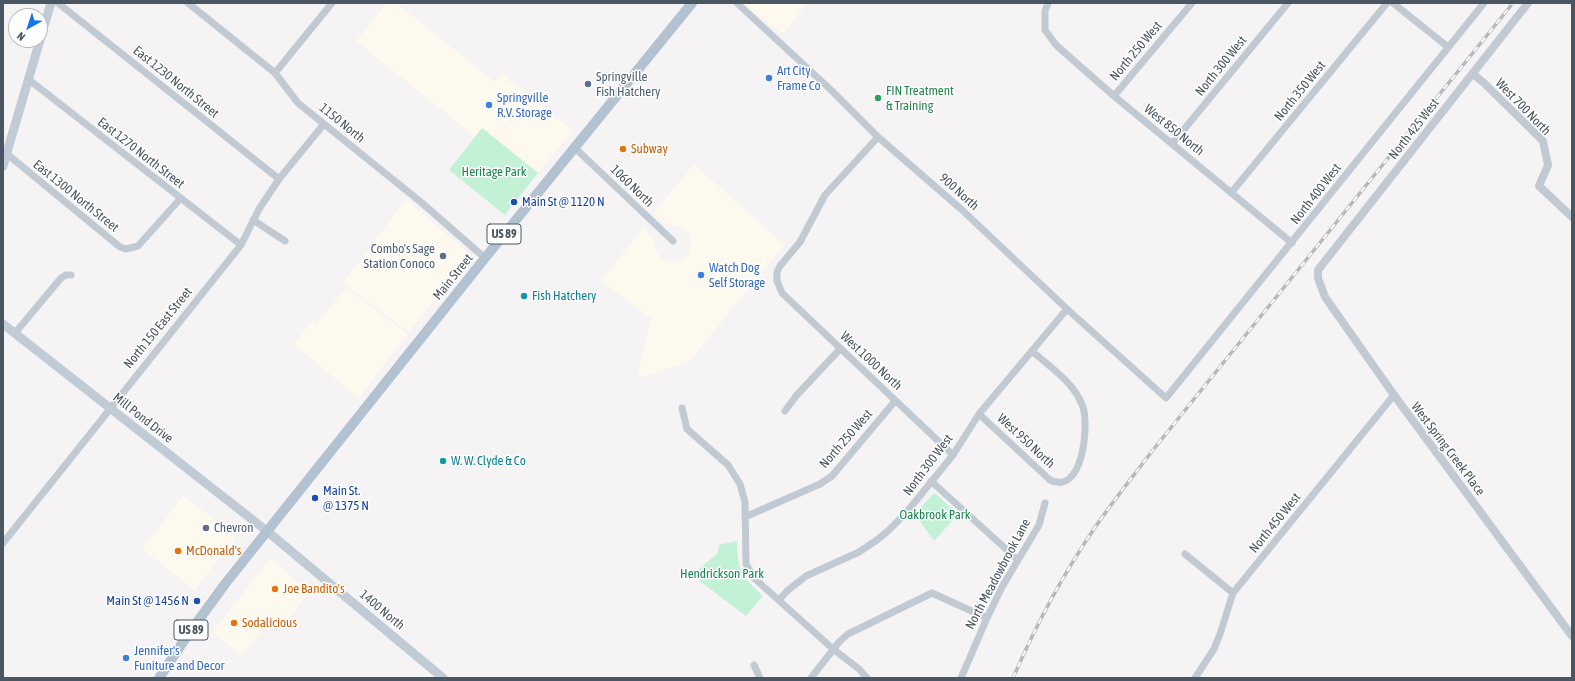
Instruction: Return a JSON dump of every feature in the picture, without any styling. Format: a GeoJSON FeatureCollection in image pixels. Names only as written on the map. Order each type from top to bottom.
{"type":"FeatureCollection","features":[{"type":"Feature","properties":{"kind":"main road"},"geometry":{"type":"LineString","coordinates":[[48,13],[51,3]]}},
{"type":"Feature","properties":{"kind":"main road","name":"Main Street"},"geometry":{"type":"LineString","coordinates":[[268,532],[484,258],[692,3]]}},
{"type":"Feature","properties":{"kind":"main road"},"geometry":{"type":"LineString","coordinates":[[3,166],[38,48]]}},
{"type":"Feature","properties":{"kind":"main road","name":"Mill Pond Drive"},"geometry":{"type":"LineString","coordinates":[[3,324],[268,532]]}},
{"type":"Feature","properties":{"kind":"main road","name":"US 89"},"geometry":{"type":"LineString","coordinates":[[159,678],[187,636],[268,532]]}},
{"type":"Feature","properties":{"kind":"main road","name":"1400 North"},"geometry":{"type":"LineString","coordinates":[[268,532],[443,678]]}},
{"type":"Feature","properties":{"kind":"street","name":"East 1230 North Street"},"geometry":{"type":"LineString","coordinates":[[58,3],[279,179]]}},
{"type":"Feature","properties":{"kind":"street","name":"1150 North"},"geometry":{"type":"LineString","coordinates":[[188,3],[275,73],[298,103],[422,203],[484,258]]}},
{"type":"Feature","properties":{"kind":"street"},"geometry":{"type":"LineString","coordinates":[[275,73],[332,3]]}},
{"type":"Feature","properties":{"kind":"street","name":"900 North"},"geometry":{"type":"LineString","coordinates":[[737,3],[831,90],[878,137],[961,209],[1067,309],[1166,398]]}},
{"type":"Feature","properties":{"kind":"street","name":"West 850 North"},"geometry":{"type":"LineString","coordinates":[[1048,3],[1045,11],[1045,30],[1056,45],[1114,96],[1292,243]]}},
{"type":"Feature","properties":{"kind":"street","name":"North 250 West"},"geometry":{"type":"LineString","coordinates":[[1114,96],[1192,3]]}},
{"type":"Feature","properties":{"kind":"street","name":"North 300 West"},"geometry":{"type":"LineString","coordinates":[[1172,144],[1288,3]]}},
{"type":"Feature","properties":{"kind":"street","name":"North 350 West"},"geometry":{"type":"LineString","coordinates":[[1232,193],[1387,3]]}},
{"type":"Feature","properties":{"kind":"street"},"geometry":{"type":"LineString","coordinates":[[1394,3],[1448,47]]}},
{"type":"Feature","properties":{"kind":"street","name":"North 400 West"},"geometry":{"type":"LineString","coordinates":[[1166,398],[1484,3]]}},
{"type":"Feature","properties":{"kind":"street","name":"North 425 West"},"geometry":{"type":"LineString","coordinates":[[1318,270],[1528,3]]}},
{"type":"Feature","properties":{"kind":"street","name":"West 700 North"},"geometry":{"type":"LineString","coordinates":[[1473,74],[1543,141],[1548,165],[1539,186],[1572,217]]}},
{"type":"Feature","properties":{"kind":"street","name":"East 1270 North Street"},"geometry":{"type":"LineString","coordinates":[[28,79],[241,244]]}},
{"type":"Feature","properties":{"kind":"street","name":"North 150 East Street"},"geometry":{"type":"LineString","coordinates":[[3,543],[241,244],[253,220],[279,179],[324,124]]}},
{"type":"Feature","properties":{"kind":"street","name":"West 1000 North"},"geometry":{"type":"LineString","coordinates":[[878,137],[821,200],[800,242],[780,266],[777,272],[777,281],[782,293],[953,455]]}},
{"type":"Feature","properties":{"kind":"street","name":"1060 North"},"geometry":{"type":"LineString","coordinates":[[575,148],[673,241]]}},
{"type":"Feature","properties":{"kind":"street","name":"East 1300 North Street"},"geometry":{"type":"LineString","coordinates":[[7,154],[120,247],[126,249],[134,248],[143,242],[180,198]]}},
{"type":"Feature","properties":{"kind":"street"},"geometry":{"type":"LineString","coordinates":[[253,220],[285,241]]}},
{"type":"Feature","properties":{"kind":"street","name":"West Spring Creek Place"},"geometry":{"type":"LineString","coordinates":[[1318,270],[1318,278],[1325,297],[1394,395],[1572,636]]}},
{"type":"Feature","properties":{"kind":"street"},"geometry":{"type":"LineString","coordinates":[[14,333],[61,278],[66,275],[71,275]]}},
{"type":"Feature","properties":{"kind":"street","name":"North 300 West"},"geometry":{"type":"LineString","coordinates":[[778,600],[806,576],[859,552],[877,540],[906,514],[953,455],[979,414],[1067,309]]}},
{"type":"Feature","properties":{"kind":"street"},"geometry":{"type":"LineString","coordinates":[[785,411],[796,396],[840,349]]}},
{"type":"Feature","properties":{"kind":"street","name":"West 950 North"},"geometry":{"type":"LineString","coordinates":[[979,414],[1050,480],[1059,482],[1071,477],[1079,464],[1082,453],[1085,422],[1083,407],[1066,380],[1032,351]]}},
{"type":"Feature","properties":{"kind":"street","name":"North 450 West"},"geometry":{"type":"LineString","coordinates":[[1195,678],[1214,649],[1233,594],[1394,395]]}},
{"type":"Feature","properties":{"kind":"street","name":"North 250 West"},"geometry":{"type":"LineString","coordinates":[[745,517],[820,484],[832,476],[895,401]]}},
{"type":"Feature","properties":{"kind":"street"},"geometry":{"type":"LineString","coordinates":[[682,408],[687,429],[728,465],[740,484],[745,502],[746,564],[754,578],[834,649],[859,669],[867,678]]}},
{"type":"Feature","properties":{"kind":"street"},"geometry":{"type":"LineString","coordinates":[[931,481],[1018,560]]}},
{"type":"Feature","properties":{"kind":"street","name":"North Meadowbrook Lane"},"geometry":{"type":"LineString","coordinates":[[960,678],[1002,587],[1039,525],[1045,503]]}},
{"type":"Feature","properties":{"kind":"street"},"geometry":{"type":"LineString","coordinates":[[1185,554],[1233,594]]}},
{"type":"Feature","properties":{"kind":"street"},"geometry":{"type":"LineString","coordinates":[[811,678],[848,634],[932,593],[987,618]]}},
{"type":"Feature","properties":{"kind":"street"},"geometry":{"type":"LineString","coordinates":[[754,665],[760,678]]}},
{"type":"Feature","properties":{"kind":"shaded area","name":"Springville R.V. Storage"},"geometry":{"type":"Polygon","coordinates":[[[387,3],[396,3],[495,82],[502,74],[573,131],[538,173],[483,128],[476,137],[356,41],[387,3]]]}},
{"type":"Feature","properties":{"kind":"shaded area"},"geometry":{"type":"Polygon","coordinates":[[[742,3],[807,3],[783,34],[742,3]]]}},
{"type":"Feature","properties":{"kind":"shaded area"},"geometry":{"type":"Polygon","coordinates":[[[694,164],[784,245],[690,361],[637,379],[651,318],[601,281],[643,228],[653,238],[656,251],[662,259],[674,262],[687,256],[691,247],[691,242],[685,229],[680,226],[664,223],[653,214],[694,164]]]}},
{"type":"Feature","properties":{"kind":"shaded area"},"geometry":{"type":"Polygon","coordinates":[[[406,199],[467,252],[468,257],[409,332],[343,283],[406,199]]]}},
{"type":"Feature","properties":{"kind":"shaded area"},"geometry":{"type":"Polygon","coordinates":[[[346,288],[408,334],[358,398],[294,344],[312,321],[316,324],[346,288]]]}},
{"type":"Feature","properties":{"kind":"shaded area"},"geometry":{"type":"Polygon","coordinates":[[[183,496],[236,536],[195,590],[142,549],[183,496]]]}},
{"type":"Feature","properties":{"kind":"shaded area"},"geometry":{"type":"Polygon","coordinates":[[[270,558],[310,591],[283,625],[272,617],[242,656],[213,632],[270,558]]]}},
{"type":"Feature","properties":{"kind":"green space","name":"Heritage Park"},"geometry":{"type":"Polygon","coordinates":[[[482,128],[538,173],[505,215],[449,170],[482,128]]]}},
{"type":"Feature","properties":{"kind":"green space","name":"Oakbrook Park"},"geometry":{"type":"Polygon","coordinates":[[[933,494],[936,494],[958,514],[934,541],[915,514],[933,494]]]}},
{"type":"Feature","properties":{"kind":"green space","name":"Hendrickson Park"},"geometry":{"type":"Polygon","coordinates":[[[737,541],[738,558],[742,572],[750,584],[763,596],[746,616],[701,582],[694,573],[718,553],[719,545],[737,541]]]}},
{"type":"Feature","properties":{"kind":"railway"},"geometry":{"type":"LineString","coordinates":[[1013,678],[1061,581],[1084,544],[1110,507],[1153,450],[1513,3]]}},
{"type":"Feature","properties":{"kind":"place","name":"Art City Frame Co"},"geometry":{"type":"Point","coordinates":[769,78]}},
{"type":"Feature","properties":{"kind":"place","name":"Springville Fish Hatchery"},"geometry":{"type":"Point","coordinates":[588,84]}},
{"type":"Feature","properties":{"kind":"place","name":"FIN Treatment & Training"},"geometry":{"type":"Point","coordinates":[878,98]}},
{"type":"Feature","properties":{"kind":"place","name":"Springville R.V. Storage"},"geometry":{"type":"Point","coordinates":[489,105]}},
{"type":"Feature","properties":{"kind":"place","name":"Subway"},"geometry":{"type":"Point","coordinates":[623,149]}},
{"type":"Feature","properties":{"kind":"place","name":"Main St @ 1120 N"},"geometry":{"type":"Point","coordinates":[514,202]}},
{"type":"Feature","properties":{"kind":"place","name":"Combo's Sage Station Conoco"},"geometry":{"type":"Point","coordinates":[443,256]}},
{"type":"Feature","properties":{"kind":"place","name":"Watch Dog Self Storage"},"geometry":{"type":"Point","coordinates":[701,275]}},
{"type":"Feature","properties":{"kind":"place","name":"Fish Hatchery"},"geometry":{"type":"Point","coordinates":[524,296]}},
{"type":"Feature","properties":{"kind":"place","name":"W. W. Clyde & Co"},"geometry":{"type":"Point","coordinates":[443,461]}},
{"type":"Feature","properties":{"kind":"place","name":"Main St. @ 1375 N"},"geometry":{"type":"Point","coordinates":[315,498]}},
{"type":"Feature","properties":{"kind":"place","name":"Chevron"},"geometry":{"type":"Point","coordinates":[206,528]}},
{"type":"Feature","properties":{"kind":"place","name":"McDonald's"},"geometry":{"type":"Point","coordinates":[178,551]}},
{"type":"Feature","properties":{"kind":"place","name":"Joe Bandito's"},"geometry":{"type":"Point","coordinates":[275,589]}},
{"type":"Feature","properties":{"kind":"place","name":"Main St @ 1456 N"},"geometry":{"type":"Point","coordinates":[197,601]}},
{"type":"Feature","properties":{"kind":"place","name":"Sodalicious"},"geometry":{"type":"Point","coordinates":[234,623]}},
{"type":"Feature","properties":{"kind":"place","name":"Jennifer's Funiture and Decor"},"geometry":{"type":"Point","coordinates":[126,658]}}]}
